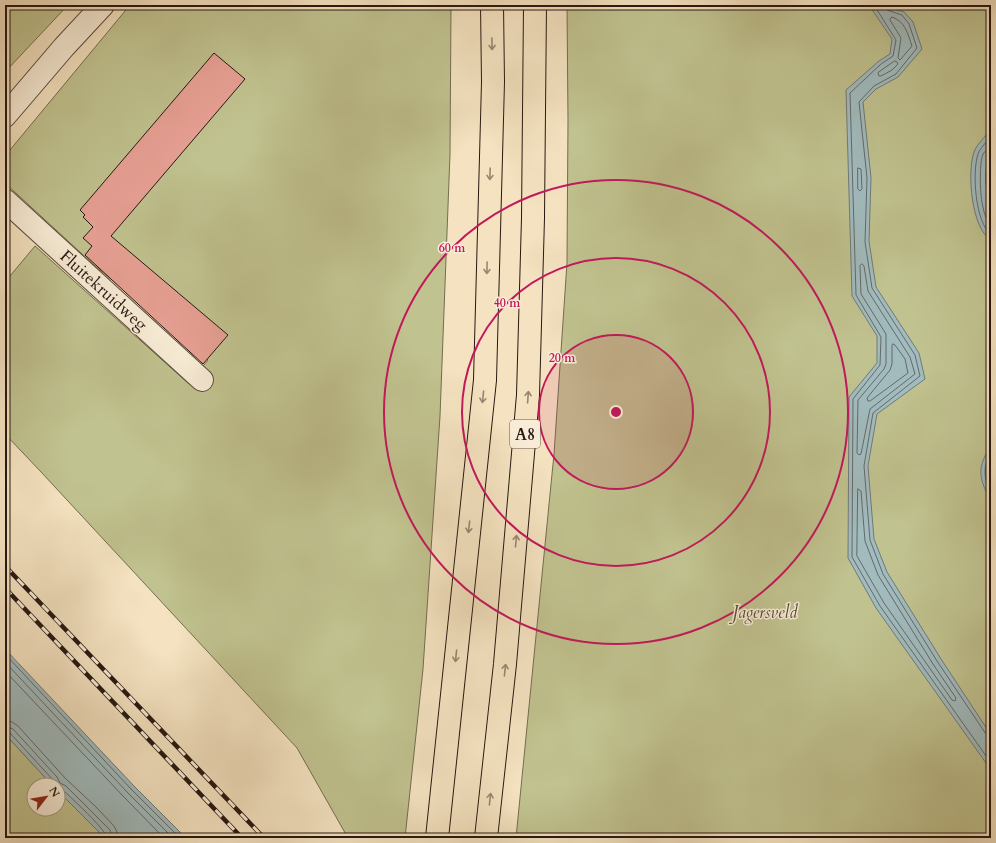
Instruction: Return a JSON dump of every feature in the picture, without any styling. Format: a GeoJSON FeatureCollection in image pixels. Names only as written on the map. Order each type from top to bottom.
{"type":"FeatureCollection","features":[{"type":"Feature","properties":{"kind":"highway"},"geometry":{"type":"LineString","coordinates":[[437,838],[485,380],[493,82],[492,5]]}},
{"type":"Feature","properties":{"kind":"highway","name":"A8"},"geometry":{"type":"LineString","coordinates":[[486,838],[505,664],[528,395],[534,218],[535,5]]}},
{"type":"Feature","properties":{"kind":"street"},"geometry":{"type":"LineString","coordinates":[[5,116],[64,47],[103,5]]}},
{"type":"Feature","properties":{"kind":"street","name":"Fluitekruidweg"},"geometry":{"type":"LineString","coordinates":[[5,200],[202,380]]}},
{"type":"Feature","properties":{"kind":"green space"},"geometry":{"type":"Polygon","coordinates":[[[5,5],[68,5],[5,72],[5,5]]]}},
{"type":"Feature","properties":{"kind":"green space"},"geometry":{"type":"Polygon","coordinates":[[[130,5],[451,5],[450,154],[440,416],[423,669],[405,838],[348,838],[297,748],[5,434],[5,282],[35,246],[189,384],[208,360],[94,265],[5,183],[5,156],[130,5]]]}},
{"type":"Feature","properties":{"kind":"green space","name":"Jagersveld"},"geometry":{"type":"Polygon","coordinates":[[[567,5],[991,5],[991,838],[516,838],[554,454],[567,263],[567,5]]]}},
{"type":"Feature","properties":{"kind":"green space"},"geometry":{"type":"Polygon","coordinates":[[[5,734],[45,777],[26,777],[26,817],[66,817],[66,799],[105,838],[5,838],[5,734]]]}},
{"type":"Feature","properties":{"kind":"water"},"geometry":{"type":"Polygon","coordinates":[[[869,5],[888,5],[888,7],[904,12],[913,22],[922,49],[898,77],[876,89],[863,102],[871,178],[869,241],[876,287],[919,353],[925,379],[877,414],[868,466],[874,539],[887,572],[941,659],[991,735],[991,770],[876,608],[848,558],[849,397],[877,363],[877,336],[852,296],[846,90],[879,61],[890,54],[892,39],[869,5]]]}},
{"type":"Feature","properties":{"kind":"water"},"geometry":{"type":"Polygon","coordinates":[[[991,129],[991,240],[984,234],[975,212],[972,199],[971,172],[975,149],[991,129]]]}},
{"type":"Feature","properties":{"kind":"water"},"geometry":{"type":"Polygon","coordinates":[[[991,446],[991,501],[982,480],[981,467],[991,446]]]}},
{"type":"Feature","properties":{"kind":"water"},"geometry":{"type":"Polygon","coordinates":[[[5,649],[134,786],[186,838],[105,838],[66,799],[66,777],[45,777],[5,734],[5,649]]]}},
{"type":"Feature","properties":{"kind":"building"},"geometry":{"type":"Polygon","coordinates":[[[214,53],[245,79],[111,236],[228,335],[203,364],[85,255],[92,246],[83,238],[93,227],[83,217],[85,215],[80,210],[214,53]]]}},
{"type":"Feature","properties":{"kind":"railway"},"geometry":{"type":"LineString","coordinates":[[5,566],[264,838]]}},
{"type":"Feature","properties":{"kind":"railway"},"geometry":{"type":"LineString","coordinates":[[5,588],[242,838]]}}]}
